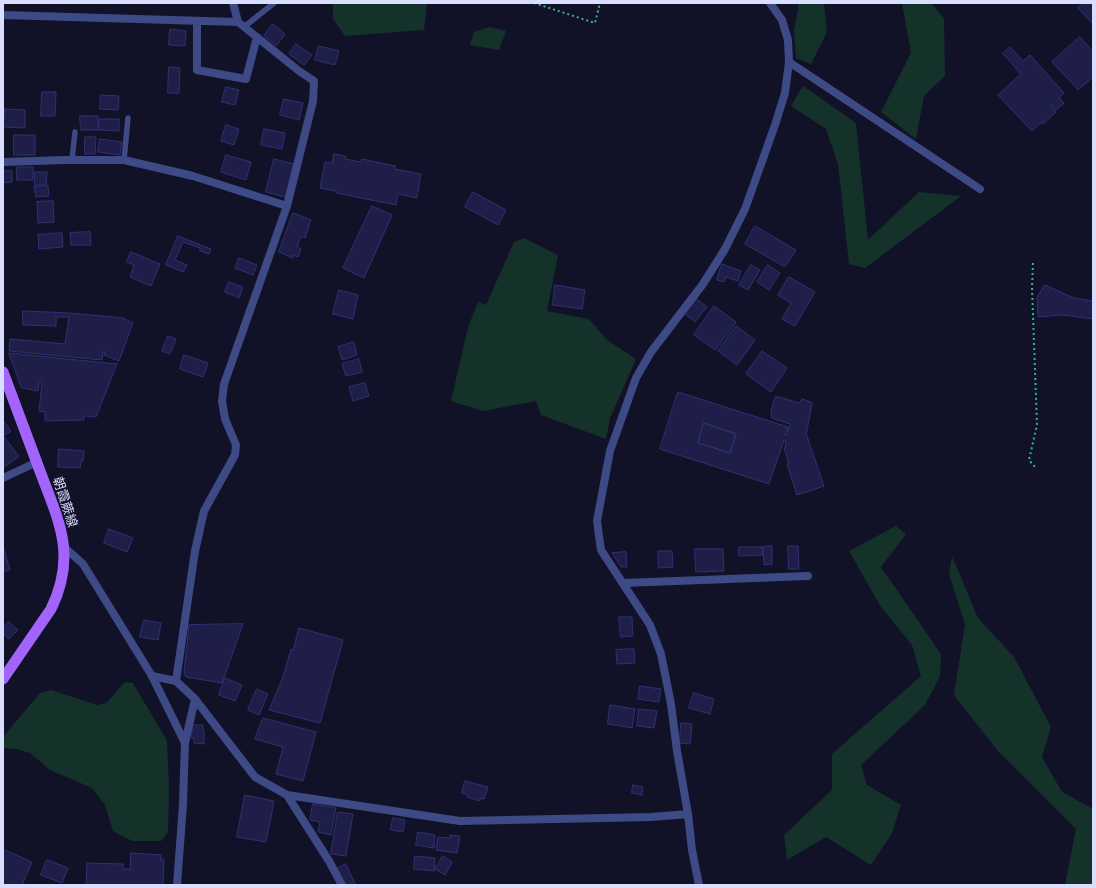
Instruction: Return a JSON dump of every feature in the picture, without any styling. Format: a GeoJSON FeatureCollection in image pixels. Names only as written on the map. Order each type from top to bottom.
{"type":"FeatureCollection","features":[{"type":"Feature","properties":{"kind":"main road","name":"朝霞蕨線"},"geometry":{"type":"LineString","coordinates":[[3,372],[58,518],[64,547],[62,580],[56,599],[3,679]]}},
{"type":"Feature","properties":{"kind":"street"},"geometry":{"type":"LineString","coordinates":[[176,681],[195,551],[204,511],[235,455],[236,445],[225,419],[222,401],[224,384],[287,206],[313,101],[314,81],[299,71],[241,24],[233,3]]}},
{"type":"Feature","properties":{"kind":"street"},"geometry":{"type":"LineString","coordinates":[[699,885],[692,850],[671,704],[661,654],[650,625],[601,550],[597,521],[610,451],[636,378],[651,352],[703,284],[725,248],[745,209],[775,125],[785,93],[789,62],[788,40],[782,20],[770,3]]}},
{"type":"Feature","properties":{"kind":"street"},"geometry":{"type":"LineString","coordinates":[[3,14],[241,24]]}},
{"type":"Feature","properties":{"kind":"street"},"geometry":{"type":"LineString","coordinates":[[197,22],[197,70],[246,79],[258,37]]}},
{"type":"Feature","properties":{"kind":"street"},"geometry":{"type":"LineString","coordinates":[[789,62],[980,188]]}},
{"type":"Feature","properties":{"kind":"street"},"geometry":{"type":"LineString","coordinates":[[3,162],[124,160],[193,176],[287,206]]}},
{"type":"Feature","properties":{"kind":"street"},"geometry":{"type":"LineString","coordinates":[[3,478],[36,462]]}},
{"type":"Feature","properties":{"kind":"street"},"geometry":{"type":"LineString","coordinates":[[64,547],[83,564],[152,676],[185,743]]}},
{"type":"Feature","properties":{"kind":"street"},"geometry":{"type":"LineString","coordinates":[[623,583],[808,576]]}},
{"type":"Feature","properties":{"kind":"street"},"geometry":{"type":"LineString","coordinates":[[152,676],[176,681],[195,699],[255,777],[287,795],[460,821],[651,817],[688,814]]}},
{"type":"Feature","properties":{"kind":"street"},"geometry":{"type":"LineString","coordinates":[[177,885],[183,804],[185,743],[195,699]]}},
{"type":"Feature","properties":{"kind":"street"},"geometry":{"type":"LineString","coordinates":[[287,795],[329,861],[342,885]]}},
{"type":"Feature","properties":{"kind":"lane"},"geometry":{"type":"LineString","coordinates":[[241,24],[274,3]]}},
{"type":"Feature","properties":{"kind":"lane"},"geometry":{"type":"LineString","coordinates":[[124,160],[128,118]]}},
{"type":"Feature","properties":{"kind":"lane"},"geometry":{"type":"LineString","coordinates":[[72,160],[75,132]]}},
{"type":"Feature","properties":{"kind":"path"},"geometry":{"type":"LineString","coordinates":[[534,3],[595,22],[600,3]]}},
{"type":"Feature","properties":{"kind":"path"},"geometry":{"type":"LineString","coordinates":[[1033,262],[1032,287],[1037,425],[1029,460],[1035,467]]}},
{"type":"Feature","properties":{"kind":"green space"},"geometry":{"type":"Polygon","coordinates":[[[333,3],[427,3],[424,30],[345,36],[333,19],[333,3]]]}},
{"type":"Feature","properties":{"kind":"green space"},"geometry":{"type":"Polygon","coordinates":[[[799,3],[824,3],[827,32],[811,64],[796,58],[794,31],[799,3]]]}},
{"type":"Feature","properties":{"kind":"green space"},"geometry":{"type":"Polygon","coordinates":[[[902,3],[931,3],[944,18],[945,76],[924,96],[916,139],[881,112],[911,53],[902,3]]]}},
{"type":"Feature","properties":{"kind":"green space"},"geometry":{"type":"Polygon","coordinates":[[[490,27],[506,31],[499,50],[470,45],[474,32],[490,27]]]}},
{"type":"Feature","properties":{"kind":"green space"},"geometry":{"type":"Polygon","coordinates":[[[803,86],[856,123],[868,240],[919,192],[961,196],[865,268],[849,264],[838,164],[826,129],[791,106],[803,86]]]}},
{"type":"Feature","properties":{"kind":"green space"},"geometry":{"type":"Polygon","coordinates":[[[524,238],[558,255],[547,311],[589,319],[607,340],[636,359],[610,418],[606,439],[541,415],[536,401],[483,411],[451,401],[468,327],[478,302],[486,305],[514,242],[524,238]]]}},
{"type":"Feature","properties":{"kind":"green space"},"geometry":{"type":"Polygon","coordinates":[[[896,526],[906,534],[881,567],[941,654],[940,676],[925,705],[861,765],[867,785],[901,805],[892,833],[871,865],[826,837],[787,860],[784,835],[832,790],[832,754],[921,676],[912,645],[881,607],[849,551],[896,526]]]}},
{"type":"Feature","properties":{"kind":"green space"},"geometry":{"type":"Polygon","coordinates":[[[952,556],[978,618],[1014,657],[1051,727],[1042,757],[1062,792],[1093,809],[1093,885],[1065,885],[1076,829],[997,750],[954,695],[965,624],[949,574],[952,556]]]}},
{"type":"Feature","properties":{"kind":"green space"},"geometry":{"type":"Polygon","coordinates":[[[125,682],[133,683],[167,741],[169,788],[168,832],[161,841],[132,841],[113,831],[105,805],[92,788],[50,770],[30,753],[17,749],[3,748],[3,737],[40,693],[51,690],[97,705],[106,703],[125,682]]]}},
{"type":"Feature","properties":{"kind":"building"},"geometry":{"type":"Polygon","coordinates":[[[1083,3],[1093,3],[1093,24],[1078,8],[1083,3]]]}},
{"type":"Feature","properties":{"kind":"building"},"geometry":{"type":"Polygon","coordinates":[[[273,24],[285,34],[276,46],[264,36],[273,24]]]}},
{"type":"Feature","properties":{"kind":"building"},"geometry":{"type":"Polygon","coordinates":[[[170,29],[186,31],[185,46],[169,45],[170,29]]]}},
{"type":"Feature","properties":{"kind":"building"},"geometry":{"type":"Polygon","coordinates":[[[1080,37],[1093,52],[1093,77],[1078,90],[1052,62],[1080,37]]]}},
{"type":"Feature","properties":{"kind":"building"},"geometry":{"type":"Polygon","coordinates":[[[296,44],[312,55],[304,65],[289,54],[296,44]]]}},
{"type":"Feature","properties":{"kind":"building"},"geometry":{"type":"Polygon","coordinates":[[[319,46],[339,51],[335,65],[315,60],[319,46]]]}},
{"type":"Feature","properties":{"kind":"building"},"geometry":{"type":"Polygon","coordinates":[[[1010,47],[1023,61],[1030,55],[1064,93],[1059,98],[1064,103],[1056,110],[1051,105],[1050,106],[1056,112],[1043,124],[1042,122],[1032,131],[998,95],[1021,74],[1003,54],[1010,47]]]}},
{"type":"Feature","properties":{"kind":"building"},"geometry":{"type":"Polygon","coordinates":[[[169,67],[180,68],[179,93],[168,93],[169,67]]]}},
{"type":"Feature","properties":{"kind":"building"},"geometry":{"type":"Polygon","coordinates":[[[226,87],[239,90],[235,105],[222,102],[226,87]]]}},
{"type":"Feature","properties":{"kind":"building"},"geometry":{"type":"Polygon","coordinates":[[[42,92],[56,92],[55,116],[41,116],[42,92]]]}},
{"type":"Feature","properties":{"kind":"building"},"geometry":{"type":"Polygon","coordinates":[[[101,95],[119,96],[118,110],[100,109],[101,95]]]}},
{"type":"Feature","properties":{"kind":"building"},"geometry":{"type":"Polygon","coordinates":[[[284,99],[303,103],[299,120],[280,115],[284,99]]]}},
{"type":"Feature","properties":{"kind":"building"},"geometry":{"type":"Polygon","coordinates":[[[5,109],[25,110],[25,128],[4,127],[5,109]]]}},
{"type":"Feature","properties":{"kind":"building"},"geometry":{"type":"Polygon","coordinates":[[[80,116],[98,116],[99,130],[81,130],[80,116]]]}},
{"type":"Feature","properties":{"kind":"building"},"geometry":{"type":"Polygon","coordinates":[[[99,119],[119,119],[119,131],[99,130],[99,119]]]}},
{"type":"Feature","properties":{"kind":"building"},"geometry":{"type":"Polygon","coordinates":[[[226,125],[239,129],[234,145],[221,141],[226,125]]]}},
{"type":"Feature","properties":{"kind":"building"},"geometry":{"type":"Polygon","coordinates":[[[264,129],[285,133],[282,149],[261,145],[264,129]]]}},
{"type":"Feature","properties":{"kind":"building"},"geometry":{"type":"Polygon","coordinates":[[[14,135],[35,135],[35,155],[14,155],[14,135]]]}},
{"type":"Feature","properties":{"kind":"building"},"geometry":{"type":"Polygon","coordinates":[[[85,137],[96,137],[95,154],[85,154],[85,137]]]}},
{"type":"Feature","properties":{"kind":"building"},"geometry":{"type":"Polygon","coordinates":[[[100,139],[122,142],[120,155],[98,152],[100,139]]]}},
{"type":"Feature","properties":{"kind":"building"},"geometry":{"type":"Polygon","coordinates":[[[334,154],[346,156],[345,159],[361,162],[362,159],[395,166],[395,169],[421,174],[417,198],[398,194],[396,205],[336,193],[336,191],[320,188],[325,162],[332,163],[334,154]]]}},
{"type":"Feature","properties":{"kind":"building"},"geometry":{"type":"Polygon","coordinates":[[[226,155],[251,162],[246,180],[221,172],[226,155]]]}},
{"type":"Feature","properties":{"kind":"building"},"geometry":{"type":"Polygon","coordinates":[[[274,159],[294,164],[285,197],[266,192],[274,159]]]}},
{"type":"Feature","properties":{"kind":"building"},"geometry":{"type":"Polygon","coordinates":[[[17,167],[33,167],[33,180],[17,180],[17,167]]]}},
{"type":"Feature","properties":{"kind":"building"},"geometry":{"type":"Polygon","coordinates":[[[3,171],[12,171],[12,182],[3,183],[3,171]]]}},
{"type":"Feature","properties":{"kind":"building"},"geometry":{"type":"Polygon","coordinates":[[[35,172],[47,172],[46,185],[35,185],[35,172]]]}},
{"type":"Feature","properties":{"kind":"building"},"geometry":{"type":"Polygon","coordinates":[[[48,186],[49,196],[36,197],[34,187],[48,186]]]}},
{"type":"Feature","properties":{"kind":"building"},"geometry":{"type":"Polygon","coordinates":[[[473,192],[506,210],[498,225],[465,207],[473,192]]]}},
{"type":"Feature","properties":{"kind":"building"},"geometry":{"type":"Polygon","coordinates":[[[53,201],[54,222],[38,223],[37,202],[53,201]]]}},
{"type":"Feature","properties":{"kind":"building"},"geometry":{"type":"Polygon","coordinates":[[[372,206],[392,215],[364,278],[343,268],[372,206]]]}},
{"type":"Feature","properties":{"kind":"building"},"geometry":{"type":"Polygon","coordinates":[[[293,213],[311,220],[305,238],[301,236],[297,247],[301,249],[298,257],[293,255],[293,258],[279,252],[293,213]]]}},
{"type":"Feature","properties":{"kind":"building"},"geometry":{"type":"Polygon","coordinates":[[[755,226],[796,250],[785,267],[745,244],[755,226]]]}},
{"type":"Feature","properties":{"kind":"building"},"geometry":{"type":"Polygon","coordinates":[[[90,232],[91,245],[71,245],[70,233],[90,232]]]}},
{"type":"Feature","properties":{"kind":"building"},"geometry":{"type":"Polygon","coordinates":[[[62,233],[63,247],[39,249],[38,235],[62,233]]]}},
{"type":"Feature","properties":{"kind":"building"},"geometry":{"type":"Polygon","coordinates":[[[178,236],[211,249],[209,254],[200,251],[200,248],[183,242],[175,260],[187,265],[183,272],[166,265],[178,236]]]}},
{"type":"Feature","properties":{"kind":"building"},"geometry":{"type":"Polygon","coordinates":[[[131,252],[160,264],[151,286],[130,277],[134,265],[127,262],[131,252]]]}},
{"type":"Feature","properties":{"kind":"building"},"geometry":{"type":"Polygon","coordinates":[[[239,258],[257,265],[253,275],[235,268],[239,258]]]}},
{"type":"Feature","properties":{"kind":"building"},"geometry":{"type":"Polygon","coordinates":[[[722,264],[741,271],[738,281],[726,277],[724,282],[717,280],[722,264]]]}},
{"type":"Feature","properties":{"kind":"building"},"geometry":{"type":"Polygon","coordinates":[[[751,265],[760,270],[748,290],[739,285],[751,265]]]}},
{"type":"Feature","properties":{"kind":"building"},"geometry":{"type":"Polygon","coordinates":[[[768,265],[780,273],[769,290],[757,282],[768,265]]]}},
{"type":"Feature","properties":{"kind":"building"},"geometry":{"type":"Polygon","coordinates":[[[789,277],[815,292],[795,326],[782,319],[791,303],[778,295],[789,277]]]}},
{"type":"Feature","properties":{"kind":"building"},"geometry":{"type":"Polygon","coordinates":[[[229,282],[243,287],[239,298],[225,292],[229,282]]]}},
{"type":"Feature","properties":{"kind":"building"},"geometry":{"type":"Polygon","coordinates":[[[555,285],[585,290],[582,309],[553,305],[555,285]]]}},
{"type":"Feature","properties":{"kind":"building"},"geometry":{"type":"Polygon","coordinates":[[[1045,285],[1074,298],[1093,301],[1093,319],[1062,315],[1038,317],[1037,298],[1045,285]]]}},
{"type":"Feature","properties":{"kind":"building"},"geometry":{"type":"Polygon","coordinates":[[[339,290],[358,295],[353,319],[333,314],[339,290]]]}},
{"type":"Feature","properties":{"kind":"building"},"geometry":{"type":"Polygon","coordinates":[[[697,299],[707,307],[695,322],[685,314],[697,299]]]}},
{"type":"Feature","properties":{"kind":"building"},"geometry":{"type":"Polygon","coordinates":[[[714,306],[736,322],[715,350],[694,335],[714,306]]]}},
{"type":"Feature","properties":{"kind":"building"},"geometry":{"type":"Polygon","coordinates":[[[23,311],[70,313],[123,318],[133,323],[119,361],[104,355],[105,352],[103,352],[102,360],[9,351],[10,339],[65,344],[69,317],[56,317],[56,326],[23,325],[23,311]]]}},
{"type":"Feature","properties":{"kind":"building"},"geometry":{"type":"Polygon","coordinates":[[[736,326],[755,340],[737,365],[718,351],[736,326]]]}},
{"type":"Feature","properties":{"kind":"building"},"geometry":{"type":"Polygon","coordinates":[[[168,336],[176,339],[170,354],[162,351],[168,336]]]}},
{"type":"Feature","properties":{"kind":"building"},"geometry":{"type":"Polygon","coordinates":[[[354,342],[357,355],[342,360],[338,347],[354,342]]]}},
{"type":"Feature","properties":{"kind":"building"},"geometry":{"type":"Polygon","coordinates":[[[762,351],[787,368],[771,392],[746,374],[762,351]]]}},
{"type":"Feature","properties":{"kind":"building"},"geometry":{"type":"Polygon","coordinates":[[[9,353],[117,364],[96,417],[84,416],[84,420],[45,421],[45,412],[39,411],[42,382],[39,382],[38,391],[22,388],[9,353]]]}},
{"type":"Feature","properties":{"kind":"building"},"geometry":{"type":"Polygon","coordinates":[[[184,355],[208,363],[203,377],[180,369],[184,355]]]}},
{"type":"Feature","properties":{"kind":"building"},"geometry":{"type":"Polygon","coordinates":[[[359,359],[362,372],[346,376],[342,364],[359,359]]]}},
{"type":"Feature","properties":{"kind":"building"},"geometry":{"type":"Polygon","coordinates":[[[365,383],[369,396],[353,401],[349,387],[365,383]]]}},
{"type":"Feature","properties":{"kind":"building"},"geometry":{"type":"Polygon","coordinates":[[[678,392],[788,427],[785,435],[787,435],[790,424],[772,418],[771,411],[775,397],[799,403],[802,399],[811,402],[812,404],[806,435],[824,486],[797,495],[787,464],[789,463],[784,448],[786,447],[785,440],[769,484],[660,449],[678,392]],[[704,423],[698,443],[730,453],[736,434],[704,423]]]}},
{"type":"Feature","properties":{"kind":"building"},"geometry":{"type":"Polygon","coordinates":[[[3,421],[11,431],[3,436],[3,421]]]}},
{"type":"Feature","properties":{"kind":"building"},"geometry":{"type":"Polygon","coordinates":[[[704,423],[736,434],[730,453],[698,443],[704,423]]]}},
{"type":"Feature","properties":{"kind":"building"},"geometry":{"type":"Polygon","coordinates":[[[4,437],[19,456],[3,468],[3,438],[4,437]]]}},
{"type":"Feature","properties":{"kind":"building"},"geometry":{"type":"Polygon","coordinates":[[[59,449],[84,451],[83,461],[81,461],[80,468],[58,467],[59,449]]]}},
{"type":"Feature","properties":{"kind":"building"},"geometry":{"type":"Polygon","coordinates":[[[109,529],[133,538],[127,552],[104,543],[109,529]]]}},
{"type":"Feature","properties":{"kind":"building"},"geometry":{"type":"Polygon","coordinates":[[[3,546],[10,570],[3,572],[3,546]]]}},
{"type":"Feature","properties":{"kind":"building"},"geometry":{"type":"Polygon","coordinates":[[[772,546],[772,564],[764,565],[763,547],[772,546]]]}},
{"type":"Feature","properties":{"kind":"building"},"geometry":{"type":"Polygon","coordinates":[[[788,546],[798,546],[799,569],[789,569],[788,546]]]}},
{"type":"Feature","properties":{"kind":"building"},"geometry":{"type":"Polygon","coordinates":[[[739,547],[762,547],[763,555],[739,556],[739,547]]]}},
{"type":"Feature","properties":{"kind":"building"},"geometry":{"type":"Polygon","coordinates":[[[695,549],[723,549],[724,571],[696,572],[695,549]]]}},
{"type":"Feature","properties":{"kind":"building"},"geometry":{"type":"Polygon","coordinates":[[[658,551],[672,551],[673,567],[659,568],[658,551]]]}},
{"type":"Feature","properties":{"kind":"building"},"geometry":{"type":"Polygon","coordinates":[[[626,552],[627,567],[621,567],[612,553],[626,552]]]}},
{"type":"Feature","properties":{"kind":"building"},"geometry":{"type":"Polygon","coordinates":[[[619,617],[632,617],[633,636],[621,637],[619,617]]]}},
{"type":"Feature","properties":{"kind":"building"},"geometry":{"type":"Polygon","coordinates":[[[144,620],[161,623],[158,640],[140,637],[144,620]]]}},
{"type":"Feature","properties":{"kind":"building"},"geometry":{"type":"Polygon","coordinates":[[[9,622],[18,630],[9,639],[3,634],[3,628],[9,622]]]}},
{"type":"Feature","properties":{"kind":"building"},"geometry":{"type":"Polygon","coordinates":[[[243,624],[222,683],[186,677],[184,672],[189,625],[243,624]]]}},
{"type":"Feature","properties":{"kind":"building"},"geometry":{"type":"Polygon","coordinates":[[[299,628],[343,640],[320,723],[269,710],[283,677],[291,649],[293,650],[299,628]]]}},
{"type":"Feature","properties":{"kind":"building"},"geometry":{"type":"Polygon","coordinates":[[[634,649],[635,663],[617,664],[616,650],[634,649]]]}},
{"type":"Feature","properties":{"kind":"building"},"geometry":{"type":"Polygon","coordinates":[[[225,678],[242,685],[235,701],[219,695],[225,678]]]}},
{"type":"Feature","properties":{"kind":"building"},"geometry":{"type":"Polygon","coordinates":[[[640,686],[661,689],[659,702],[638,699],[640,686]]]}},
{"type":"Feature","properties":{"kind":"building"},"geometry":{"type":"Polygon","coordinates":[[[257,689],[268,694],[259,715],[248,710],[257,689]]]}},
{"type":"Feature","properties":{"kind":"building"},"geometry":{"type":"Polygon","coordinates":[[[694,693],[714,699],[710,714],[689,708],[694,693]]]}},
{"type":"Feature","properties":{"kind":"building"},"geometry":{"type":"Polygon","coordinates":[[[610,705],[635,709],[632,728],[608,724],[610,705]]]}},
{"type":"Feature","properties":{"kind":"building"},"geometry":{"type":"Polygon","coordinates":[[[639,709],[657,711],[654,728],[637,726],[639,709]]]}},
{"type":"Feature","properties":{"kind":"building"},"geometry":{"type":"Polygon","coordinates":[[[263,718],[316,732],[303,781],[276,774],[283,747],[255,739],[263,718]]]}},
{"type":"Feature","properties":{"kind":"building"},"geometry":{"type":"Polygon","coordinates":[[[681,723],[692,724],[690,744],[680,743],[681,723]]]}},
{"type":"Feature","properties":{"kind":"building"},"geometry":{"type":"Polygon","coordinates":[[[193,725],[203,725],[204,744],[194,743],[194,738],[192,738],[193,725]]]}},
{"type":"Feature","properties":{"kind":"building"},"geometry":{"type":"Polygon","coordinates":[[[465,781],[488,787],[484,799],[481,798],[480,801],[467,797],[468,795],[462,793],[465,781]]]}},
{"type":"Feature","properties":{"kind":"building"},"geometry":{"type":"Polygon","coordinates":[[[633,785],[643,787],[642,795],[632,793],[633,785]]]}},
{"type":"Feature","properties":{"kind":"building"},"geometry":{"type":"Polygon","coordinates":[[[245,795],[274,801],[266,842],[237,837],[245,795]]]}},
{"type":"Feature","properties":{"kind":"building"},"geometry":{"type":"Polygon","coordinates":[[[313,804],[336,808],[331,835],[318,832],[320,822],[310,820],[313,804]]]}},
{"type":"Feature","properties":{"kind":"building"},"geometry":{"type":"Polygon","coordinates":[[[338,812],[353,814],[346,856],[331,854],[338,812]]]}},
{"type":"Feature","properties":{"kind":"building"},"geometry":{"type":"Polygon","coordinates":[[[393,818],[405,820],[403,832],[391,830],[393,818]]]}},
{"type":"Feature","properties":{"kind":"building"},"geometry":{"type":"Polygon","coordinates":[[[418,832],[435,835],[434,848],[416,845],[418,832]]]}},
{"type":"Feature","properties":{"kind":"building"},"geometry":{"type":"Polygon","coordinates":[[[450,835],[460,836],[457,853],[436,850],[438,837],[450,838],[450,835]]]}},
{"type":"Feature","properties":{"kind":"building"},"geometry":{"type":"Polygon","coordinates":[[[3,849],[32,862],[22,885],[3,885],[3,849]]]}},
{"type":"Feature","properties":{"kind":"building"},"geometry":{"type":"Polygon","coordinates":[[[131,853],[161,855],[161,860],[164,860],[163,885],[86,885],[87,863],[123,864],[123,869],[130,869],[131,853]]]}},
{"type":"Feature","properties":{"kind":"building"},"geometry":{"type":"Polygon","coordinates":[[[415,856],[435,858],[434,871],[414,869],[415,856]]]}},
{"type":"Feature","properties":{"kind":"building"},"geometry":{"type":"Polygon","coordinates":[[[443,856],[452,862],[445,875],[435,869],[443,856]]]}},
{"type":"Feature","properties":{"kind":"building"},"geometry":{"type":"Polygon","coordinates":[[[47,860],[68,868],[62,883],[41,875],[47,860]]]}},
{"type":"Feature","properties":{"kind":"building"},"geometry":{"type":"Polygon","coordinates":[[[346,864],[355,884],[360,885],[345,885],[337,869],[346,864]]]}}]}
